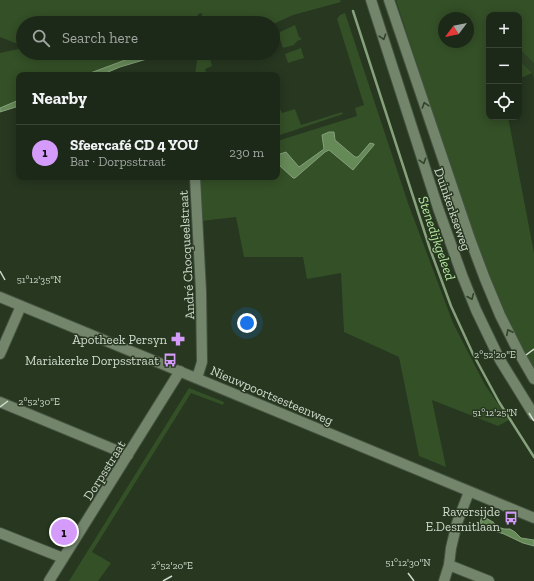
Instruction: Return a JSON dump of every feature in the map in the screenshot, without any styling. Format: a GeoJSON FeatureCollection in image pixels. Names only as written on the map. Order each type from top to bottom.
{"type":"FeatureCollection","features":[{"type":"Feature","properties":{"kind":"main road","name":"Duinkerkseweg"},"geometry":{"type":"LineString","coordinates":[[371,0],[438,208],[462,275],[488,337],[517,389],[534,415]]}},
{"type":"Feature","properties":{"kind":"main road","name":"Duinkerkseweg"},"geometry":{"type":"LineString","coordinates":[[389,0],[485,279],[500,315],[534,379]]}},
{"type":"Feature","properties":{"kind":"main road","name":"André Chocqueelstraat"},"geometry":{"type":"LineString","coordinates":[[195,180],[201,291],[202,362],[197,378]]}},
{"type":"Feature","properties":{"kind":"main road","name":"Nieuwpoortsesteenweg"},"geometry":{"type":"LineString","coordinates":[[0,297],[534,518]]}},
{"type":"Feature","properties":{"kind":"main road"},"geometry":{"type":"LineString","coordinates":[[0,354],[21,306]]}},
{"type":"Feature","properties":{"kind":"main road","name":"Dorpsstraat"},"geometry":{"type":"LineString","coordinates":[[49,581],[180,372]]}},
{"type":"Feature","properties":{"kind":"main road"},"geometry":{"type":"LineString","coordinates":[[517,389],[529,416],[534,422]]}},
{"type":"Feature","properties":{"kind":"main road"},"geometry":{"type":"LineString","coordinates":[[0,402],[128,455]]}},
{"type":"Feature","properties":{"kind":"main road"},"geometry":{"type":"LineString","coordinates":[[444,581],[449,565],[451,548],[457,523],[469,492]]}},
{"type":"Feature","properties":{"kind":"main road"},"geometry":{"type":"LineString","coordinates":[[518,511],[534,511]]}},
{"type":"Feature","properties":{"kind":"main road"},"geometry":{"type":"LineString","coordinates":[[0,533],[63,558]]}},
{"type":"Feature","properties":{"kind":"main road"},"geometry":{"type":"LineString","coordinates":[[449,565],[489,581]]}},
{"type":"Feature","properties":{"kind":"shaded area"},"geometry":{"type":"Polygon","coordinates":[[[0,0],[340,0],[341,2],[293,15],[280,21],[280,16],[202,16],[202,13],[198,14],[198,16],[16,16],[16,43],[0,37],[0,0]]]}},
{"type":"Feature","properties":{"kind":"shaded area"},"geometry":{"type":"Polygon","coordinates":[[[396,0],[534,0],[534,63],[522,52],[522,12],[486,12],[486,120],[509,120],[534,253],[534,369],[521,346],[499,299],[462,201],[396,0]]]}},
{"type":"Feature","properties":{"kind":"shaded area"},"geometry":{"type":"Polygon","coordinates":[[[345,13],[408,203],[453,323],[485,385],[509,420],[498,426],[432,400],[446,467],[419,456],[399,357],[344,332],[341,273],[307,279],[303,257],[244,257],[236,217],[201,221],[198,180],[280,180],[280,140],[357,116],[355,108],[364,105],[337,19],[340,15],[345,13]]]}},
{"type":"Feature","properties":{"kind":"shaded area"},"geometry":{"type":"Polygon","coordinates":[[[295,25],[299,37],[302,39],[297,41],[294,45],[283,48],[280,39],[280,32],[295,25]]]}},
{"type":"Feature","properties":{"kind":"shaded area"},"geometry":{"type":"Polygon","coordinates":[[[301,48],[304,58],[288,63],[285,54],[301,48]]]}},
{"type":"Feature","properties":{"kind":"shaded area"},"geometry":{"type":"Polygon","coordinates":[[[16,50],[16,60],[125,60],[93,72],[16,72],[16,101],[0,108],[0,53],[16,50]]]}},
{"type":"Feature","properties":{"kind":"shaded area"},"geometry":{"type":"Polygon","coordinates":[[[522,52],[534,63],[534,80],[532,73],[522,63],[522,52]]]}},
{"type":"Feature","properties":{"kind":"shaded area"},"geometry":{"type":"Polygon","coordinates":[[[125,60],[144,60],[108,72],[93,72],[125,60]]]}},
{"type":"Feature","properties":{"kind":"shaded area"},"geometry":{"type":"Polygon","coordinates":[[[197,60],[210,60],[212,66],[205,69],[206,72],[195,72],[197,60]]]}},
{"type":"Feature","properties":{"kind":"shaded area"},"geometry":{"type":"Polygon","coordinates":[[[522,63],[532,73],[522,78],[522,63]]]}},
{"type":"Feature","properties":{"kind":"shaded area"},"geometry":{"type":"Polygon","coordinates":[[[16,101],[16,107],[0,112],[0,108],[16,101]]]}},
{"type":"Feature","properties":{"kind":"shaded area"},"geometry":{"type":"Polygon","coordinates":[[[280,109],[282,113],[295,109],[301,125],[342,112],[343,114],[280,135],[280,109]]]}},
{"type":"Feature","properties":{"kind":"shaded area"},"geometry":{"type":"Polygon","coordinates":[[[329,132],[334,132],[335,140],[355,157],[358,157],[370,143],[374,145],[353,170],[329,150],[295,178],[293,178],[280,166],[280,154],[286,152],[299,167],[324,149],[322,135],[329,132]]]}},
{"type":"Feature","properties":{"kind":"shaded area"},"geometry":{"type":"Polygon","coordinates":[[[189,388],[224,402],[223,405],[191,393],[92,552],[111,563],[98,581],[69,581],[189,388]]]}},
{"type":"Feature","properties":{"kind":"shaded area"},"geometry":{"type":"Polygon","coordinates":[[[482,516],[493,522],[498,527],[510,529],[521,538],[534,540],[534,546],[492,530],[480,523],[482,516]]]}},
{"type":"Feature","properties":{"kind":"waterway","name":"Stenedijkgeleed"},"geometry":{"type":"LineString","coordinates":[[353,11],[430,249],[451,306],[473,354],[499,402],[534,457]]}},
{"type":"Feature","properties":{"kind":"place","name":"Apotheek Persyn"},"geometry":{"type":"Point","coordinates":[178,339]}},
{"type":"Feature","properties":{"kind":"place","name":"Mariakerke Dorpsstraat"},"geometry":{"type":"Point","coordinates":[170,360]}},
{"type":"Feature","properties":{"kind":"place","name":"Raversijde E.Desmitlaan"},"geometry":{"type":"Point","coordinates":[511,518]}},
{"type":"Feature","properties":{"kind":"place","name":"Sfeercafé CD 4 YOU"},"geometry":{"type":"Point","coordinates":[64,532]}}]}
